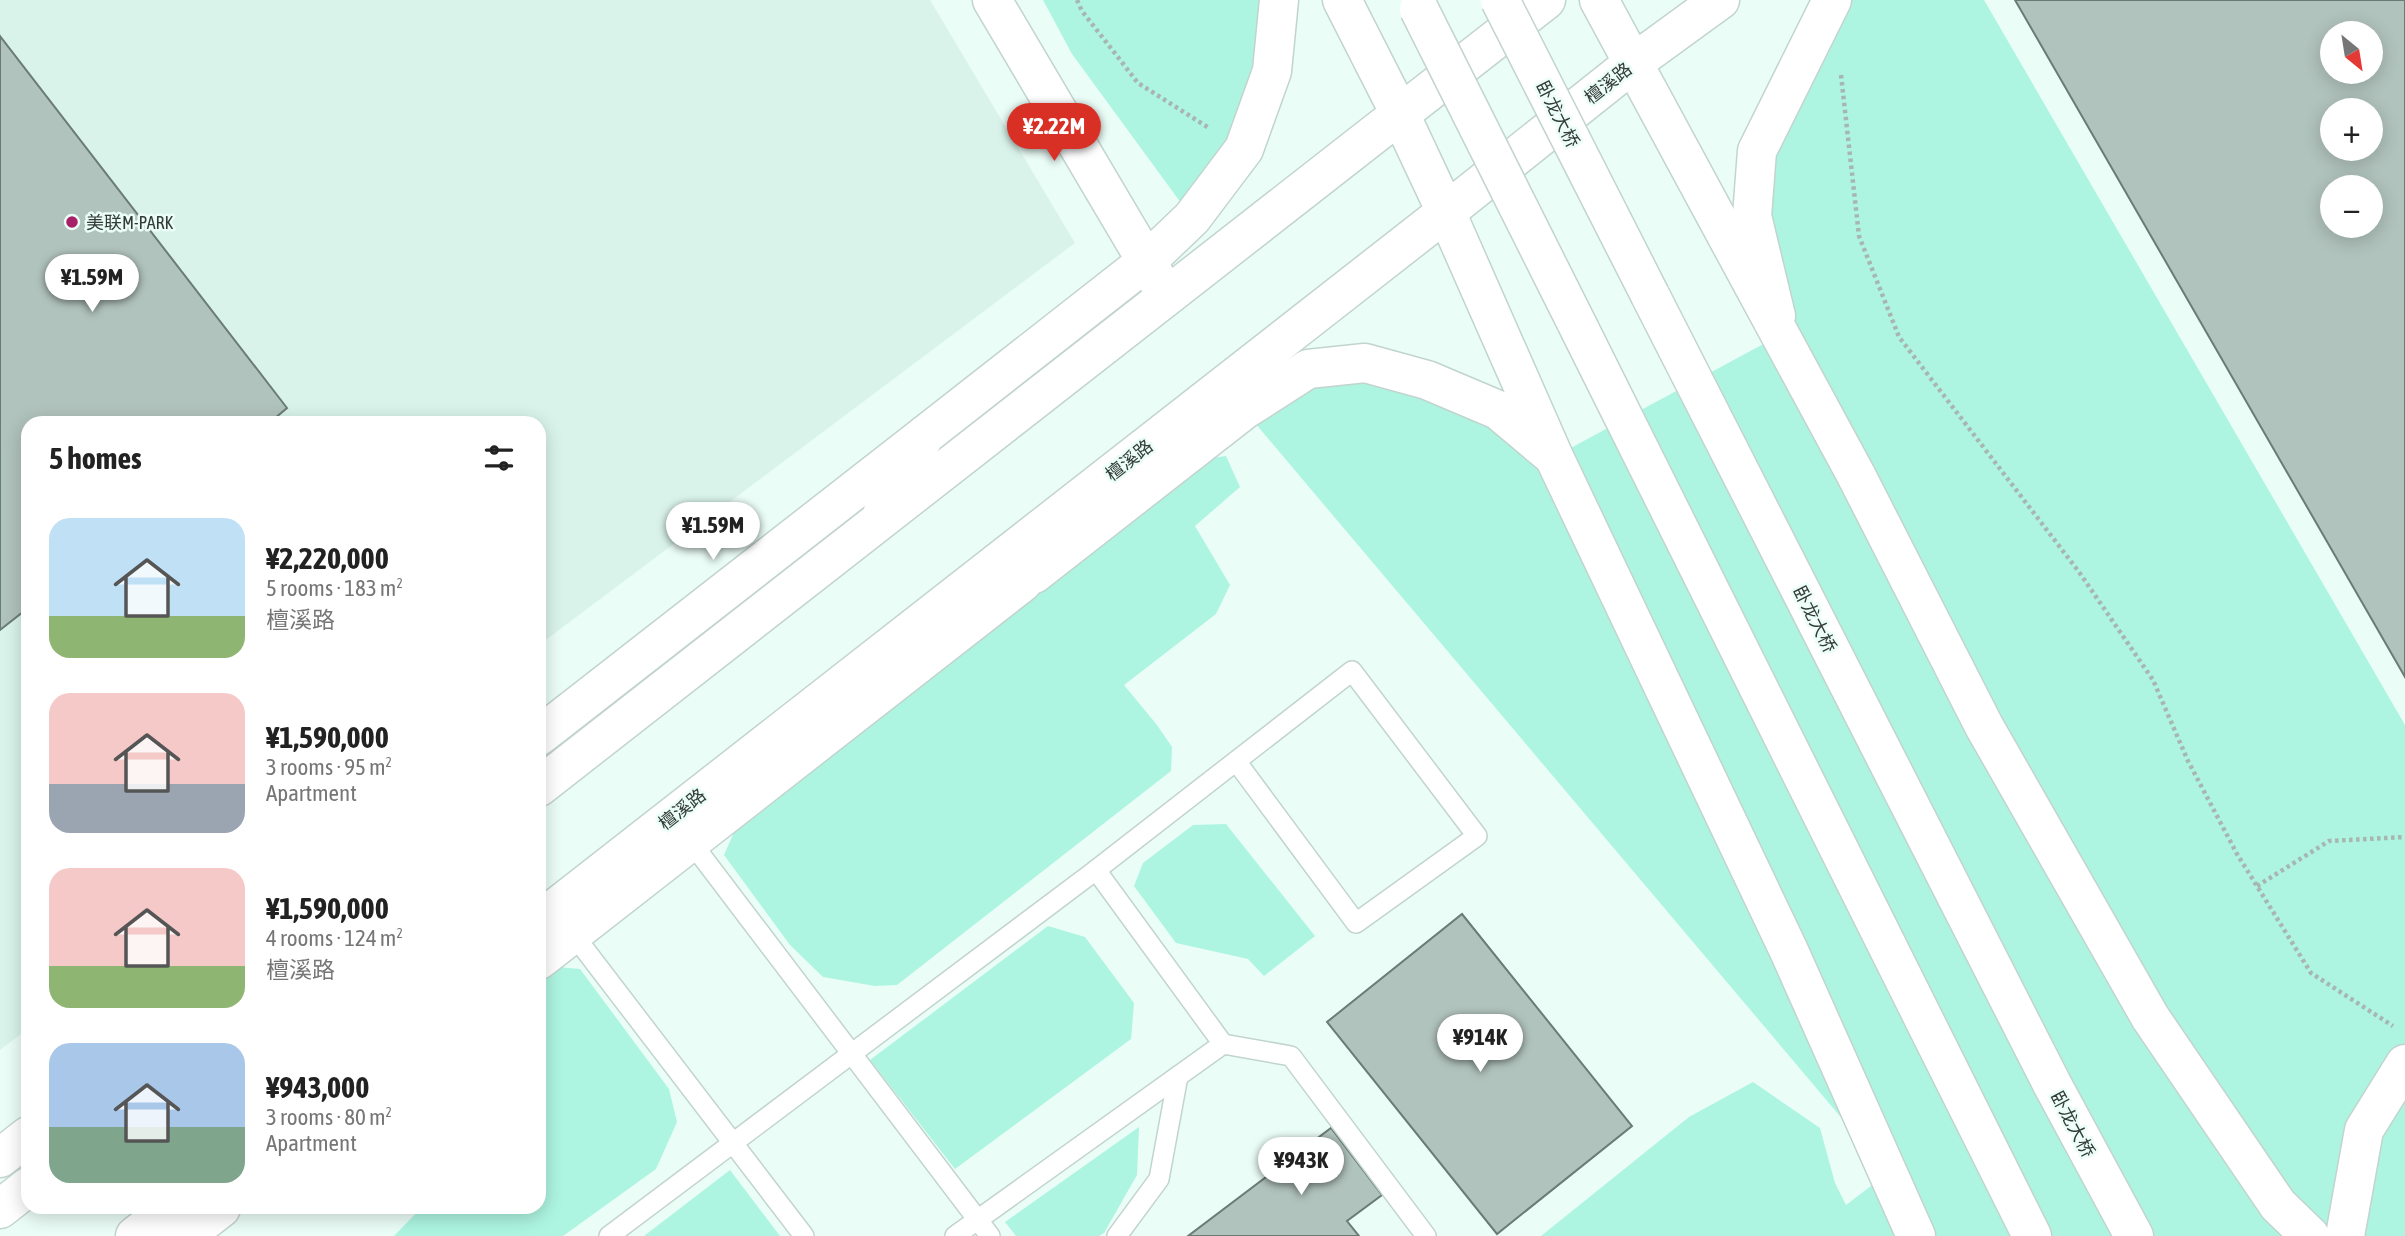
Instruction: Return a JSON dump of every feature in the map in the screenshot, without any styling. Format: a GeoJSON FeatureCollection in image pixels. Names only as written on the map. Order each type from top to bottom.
{"type":"FeatureCollection","features":[{"type":"Feature","properties":{"kind":"main road"},"geometry":{"type":"LineString","coordinates":[[992,0],[1167,296]]}},
{"type":"Feature","properties":{"kind":"main road"},"geometry":{"type":"LineString","coordinates":[[546,731],[1147,261],[1192,218],[1244,149],[1272,71],[1279,0]]}},
{"type":"Feature","properties":{"kind":"main road"},"geometry":{"type":"LineString","coordinates":[[1342,0],[1446,212],[1554,457],[1783,939],[1916,1236]]}},
{"type":"Feature","properties":{"kind":"main road"},"geometry":{"type":"LineString","coordinates":[[1414,0],[2032,1236]]}},
{"type":"Feature","properties":{"kind":"main road","name":"卧龙大桥"},"geometry":{"type":"LineString","coordinates":[[1500,0],[2046,1072],[2134,1236]]}},
{"type":"Feature","properties":{"kind":"main road"},"geometry":{"type":"LineString","coordinates":[[546,782],[1546,0]]}},
{"type":"Feature","properties":{"kind":"main road"},"geometry":{"type":"LineString","coordinates":[[1599,0],[1856,475],[1984,726],[2150,1017],[2278,1205],[2310,1236]]}},
{"type":"Feature","properties":{"kind":"main road","name":"檀溪路"},"geometry":{"type":"LineString","coordinates":[[556,927],[934,612],[1632,64],[1720,0]]}},
{"type":"Feature","properties":{"kind":"main road"},"geometry":{"type":"LineString","coordinates":[[1780,335],[1752,216],[1757,151],[1832,0]]}},
{"type":"Feature","properties":{"kind":"main road"},"geometry":{"type":"LineString","coordinates":[[546,946],[556,927],[691,842],[1244,410],[1308,369],[1365,363],[1427,380],[1498,410],[1554,457]]}},
{"type":"Feature","properties":{"kind":"main road"},"geometry":{"type":"LineString","coordinates":[[875,525],[925,435]]}},
{"type":"Feature","properties":{"kind":"main road"},"geometry":{"type":"LineString","coordinates":[[934,612],[1034,574]]}},
{"type":"Feature","properties":{"kind":"main road"},"geometry":{"type":"LineString","coordinates":[[2345,1236],[2364,1130],[2405,1064]]}},
{"type":"Feature","properties":{"kind":"main road"},"geometry":{"type":"LineString","coordinates":[[0,1158],[21,1142]]}},
{"type":"Feature","properties":{"kind":"main road"},"geometry":{"type":"LineString","coordinates":[[0,1209],[21,1192]]}},
{"type":"Feature","properties":{"kind":"main road"},"geometry":{"type":"LineString","coordinates":[[135,1236],[164,1214]]}},
{"type":"Feature","properties":{"kind":"main road"},"geometry":{"type":"LineString","coordinates":[[185,1236],[213,1214]]}},
{"type":"Feature","properties":{"kind":"lane"},"geometry":{"type":"LineString","coordinates":[[609,1236],[1096,870],[1236,761],[1352,671],[1477,836],[1356,923],[1236,761]]}},
{"type":"Feature","properties":{"kind":"lane"},"geometry":{"type":"LineString","coordinates":[[691,842],[990,1236]]}},
{"type":"Feature","properties":{"kind":"lane"},"geometry":{"type":"LineString","coordinates":[[1096,870],[1223,1044],[1292,1056],[1426,1236]]}},
{"type":"Feature","properties":{"kind":"lane"},"geometry":{"type":"LineString","coordinates":[[556,927],[804,1236]]}},
{"type":"Feature","properties":{"kind":"lane"},"geometry":{"type":"LineString","coordinates":[[955,1236],[1223,1044]]}},
{"type":"Feature","properties":{"kind":"lane"},"geometry":{"type":"LineString","coordinates":[[1117,1236],[1159,1179],[1178,1076]]}},
{"type":"Feature","properties":{"kind":"path"},"geometry":{"type":"LineString","coordinates":[[1077,0],[1082,11],[1138,83],[1244,149]]}},
{"type":"Feature","properties":{"kind":"path"},"geometry":{"type":"LineString","coordinates":[[1841,69],[1859,236],[1899,338],[2079,572],[2153,680],[2188,761],[2237,854],[2311,973],[2395,1027]]}},
{"type":"Feature","properties":{"kind":"path"},"geometry":{"type":"LineString","coordinates":[[2257,886],[2329,841],[2405,837]]}},
{"type":"Feature","properties":{"kind":"shaded area","name":"美联M-PARK"},"geometry":{"type":"Polygon","coordinates":[[[0,0],[930,0],[1075,243],[546,640],[546,416],[21,416],[21,1034],[0,1050],[0,0]]]}},
{"type":"Feature","properties":{"kind":"green space"},"geometry":{"type":"Polygon","coordinates":[[[1043,0],[1279,0],[1272,71],[1192,218],[1072,54],[1043,0]]]}},
{"type":"Feature","properties":{"kind":"green space"},"geometry":{"type":"Polygon","coordinates":[[[1821,0],[1984,0],[2405,725],[2405,1236],[1541,1236],[1689,1117],[1753,1082],[1820,1128],[1835,1183],[1846,1205],[1888,1173],[1244,410],[1365,363],[1554,457],[1780,335],[1752,216],[1821,0]]]}},
{"type":"Feature","properties":{"kind":"green space"},"geometry":{"type":"Polygon","coordinates":[[[1226,456],[1240,487],[1195,526],[1230,585],[1216,614],[1124,685],[1172,747],[1171,771],[897,985],[875,986],[823,977],[790,945],[724,855],[735,830],[1199,460],[1226,456]]]}},
{"type":"Feature","properties":{"kind":"green space"},"geometry":{"type":"Polygon","coordinates":[[[1226,824],[1315,936],[1264,976],[1248,959],[1176,943],[1134,886],[1143,863],[1193,825],[1226,824]]]}},
{"type":"Feature","properties":{"kind":"green space"},"geometry":{"type":"Polygon","coordinates":[[[1048,926],[1085,937],[1134,1003],[1131,1039],[955,1169],[870,1060],[1048,926]]]}},
{"type":"Feature","properties":{"kind":"green space"},"geometry":{"type":"Polygon","coordinates":[[[558,967],[580,969],[669,1089],[677,1122],[656,1169],[563,1236],[394,1236],[415,1214],[546,1214],[546,977],[558,967]]]}},
{"type":"Feature","properties":{"kind":"green space"},"geometry":{"type":"Polygon","coordinates":[[[1139,1127],[1137,1175],[1104,1233],[1099,1236],[1016,1236],[1005,1222],[1139,1127]]]}},
{"type":"Feature","properties":{"kind":"green space"},"geometry":{"type":"Polygon","coordinates":[[[730,1170],[780,1236],[644,1236],[730,1170]]]}},
{"type":"Feature","properties":{"kind":"building"},"geometry":{"type":"Polygon","coordinates":[[[2015,0],[2405,0],[2405,677],[2015,0]]]}},
{"type":"Feature","properties":{"kind":"building","name":"美联M-PARK"},"geometry":{"type":"Polygon","coordinates":[[[0,36],[287,408],[278,416],[21,416],[21,614],[0,630],[0,36]]]}},
{"type":"Feature","properties":{"kind":"building"},"geometry":{"type":"Polygon","coordinates":[[[1462,914],[1632,1126],[1497,1234],[1327,1022],[1462,914]]]}},
{"type":"Feature","properties":{"kind":"building"},"geometry":{"type":"Polygon","coordinates":[[[1331,1128],[1382,1195],[1347,1221],[1359,1236],[1188,1236],[1331,1128]]]}},
{"type":"Feature","properties":{"kind":"place","name":"美联M-PARK"},"geometry":{"type":"Point","coordinates":[72,222]}}]}
